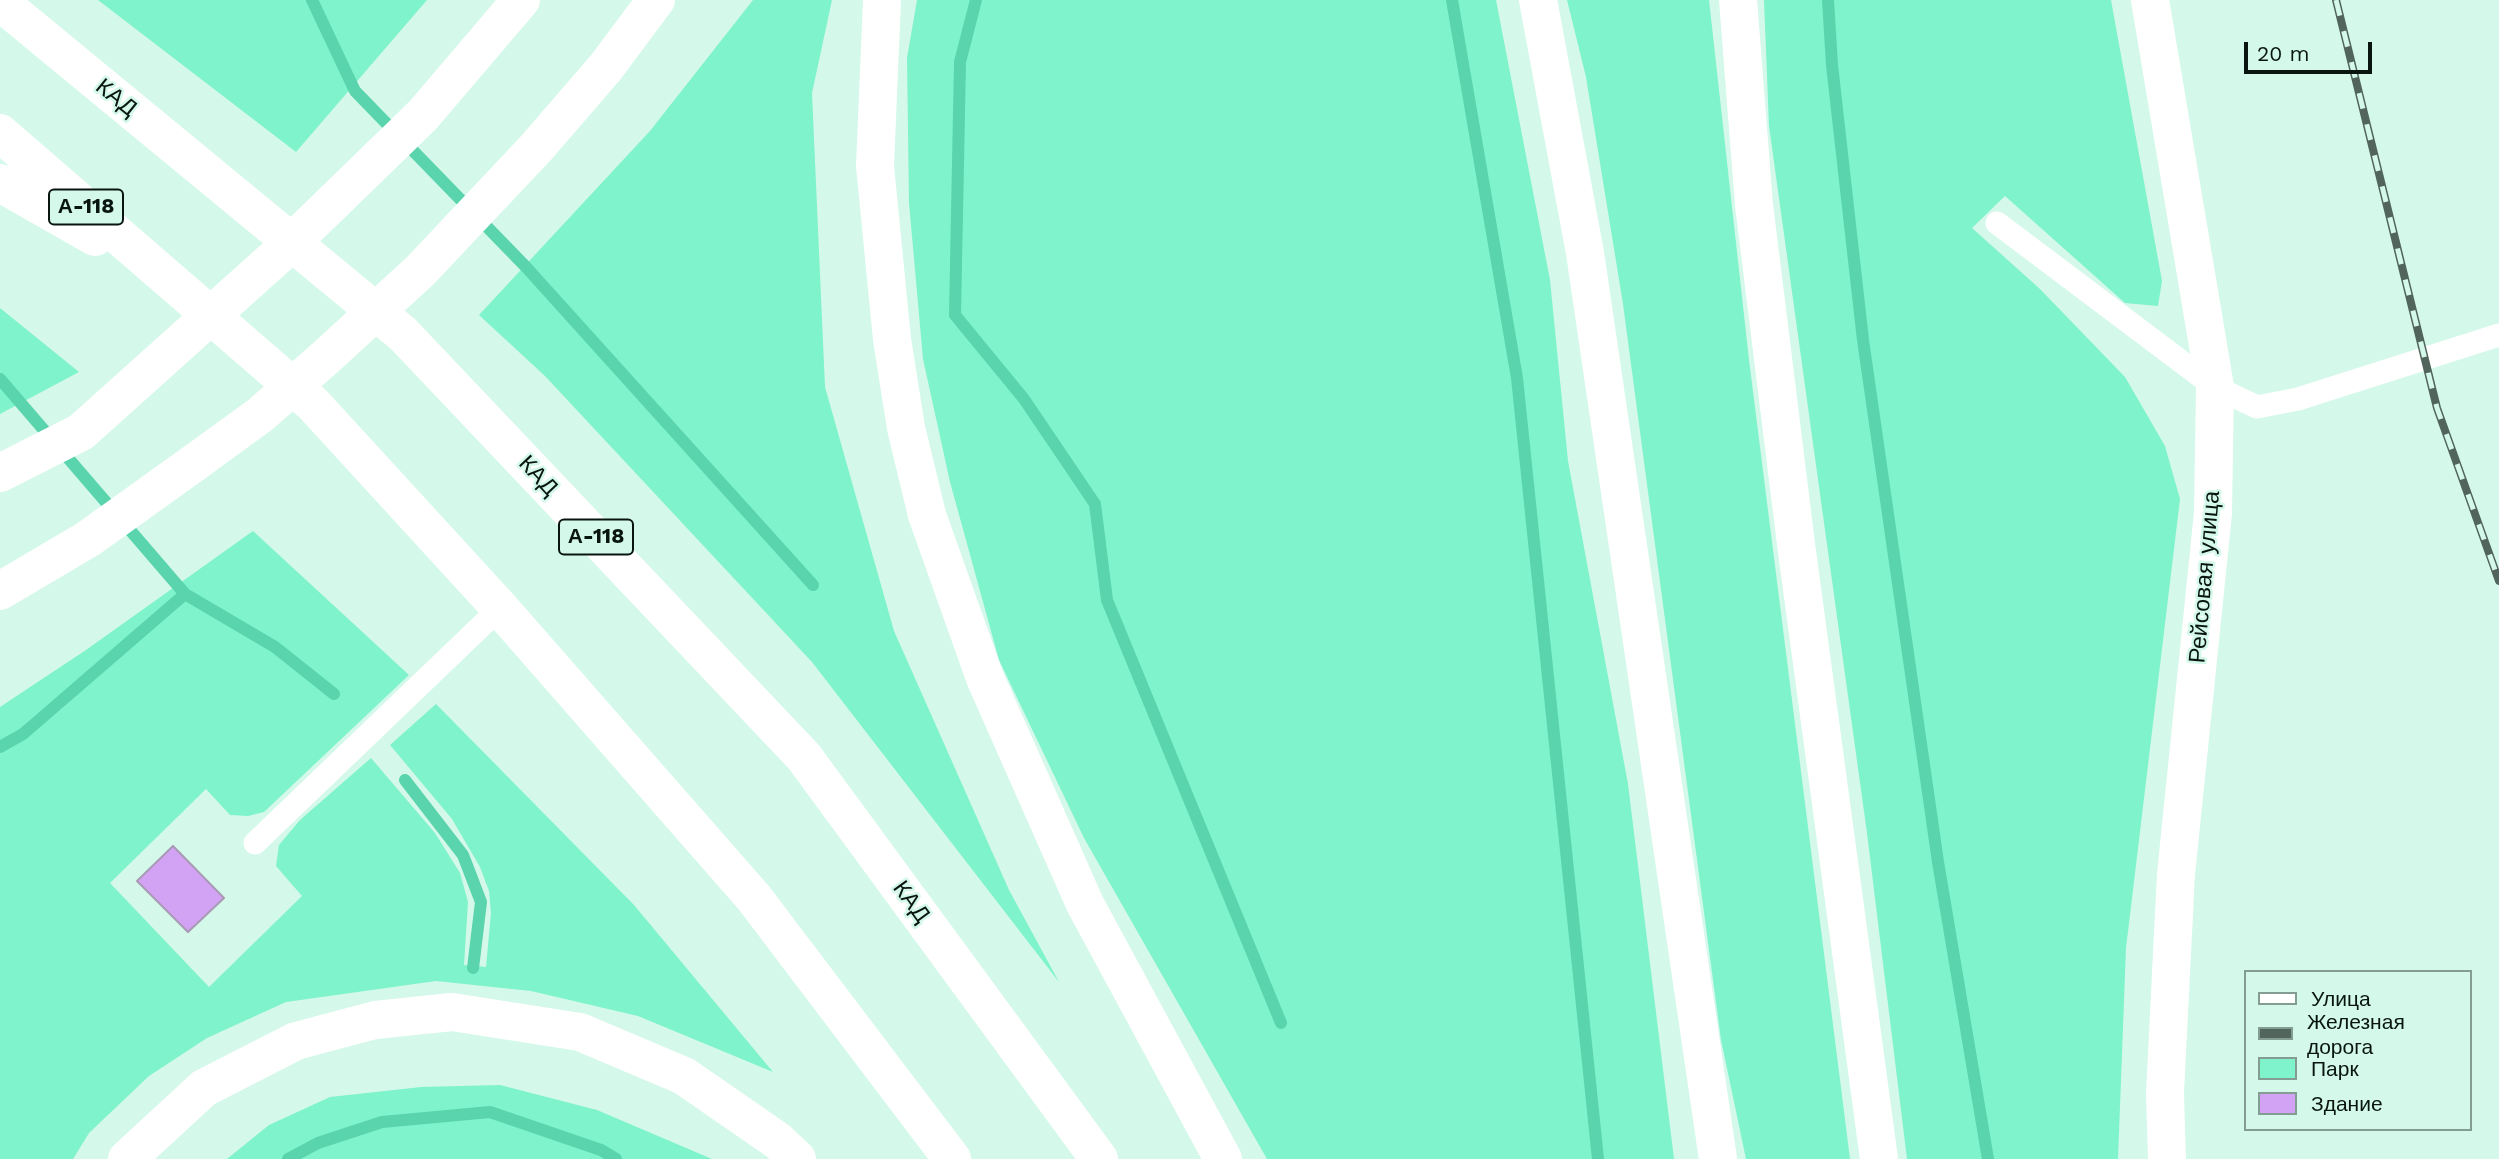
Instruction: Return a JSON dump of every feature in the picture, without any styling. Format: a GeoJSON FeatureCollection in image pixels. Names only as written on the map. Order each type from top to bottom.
{"type":"FeatureCollection","features":[{"type":"Feature","properties":{"kind":"main road"},"geometry":{"type":"LineString","coordinates":[[0,473],[81,432],[286,248],[423,116],[521,0]]}},
{"type":"Feature","properties":{"kind":"main road"},"geometry":{"type":"LineString","coordinates":[[0,591],[88,539],[173,478],[260,415],[326,356],[420,271],[536,148],[606,67],[656,0]]}},
{"type":"Feature","properties":{"kind":"main road"},"geometry":{"type":"LineString","coordinates":[[883,0],[875,166],[892,339],[906,428],[927,515],[985,678],[1085,904],[1223,1159]]}},
{"type":"Feature","properties":{"kind":"main road"},"geometry":{"type":"LineString","coordinates":[[1538,0],[1585,253],[1717,1159]]}},
{"type":"Feature","properties":{"kind":"main road"},"geometry":{"type":"LineString","coordinates":[[1738,0],[1754,205],[1796,544],[1879,1159]]}},
{"type":"Feature","properties":{"kind":"main road","name":"Рейсовая улица"},"geometry":{"type":"LineString","coordinates":[[2150,0],[2215,387],[2213,513],[2176,874],[2165,1093],[2167,1159]]}},
{"type":"Feature","properties":{"kind":"main road","name":"КАД"},"geometry":{"type":"LineString","coordinates":[[0,2],[403,334],[804,757],[1099,1159]]}},
{"type":"Feature","properties":{"kind":"main road","name":"А-118"},"geometry":{"type":"LineString","coordinates":[[0,133],[313,404],[500,608],[754,898],[952,1159]]}},
{"type":"Feature","properties":{"kind":"main road"},"geometry":{"type":"LineString","coordinates":[[0,183],[173,281]]}},
{"type":"Feature","properties":{"kind":"main road"},"geometry":{"type":"LineString","coordinates":[[127,1159],[204,1088],[296,1041],[375,1020],[452,1012],[580,1032],[684,1076],[778,1142],[797,1159]]}},
{"type":"Feature","properties":{"kind":"main road"},"geometry":{"type":"LineString","coordinates":[[1709,1101],[1726,1159]]}},
{"type":"Feature","properties":{"kind":"lane"},"geometry":{"type":"LineString","coordinates":[[1997,223],[2215,387],[2257,407],[2298,399],[2499,335]]}},
{"type":"Feature","properties":{"kind":"lane"},"geometry":{"type":"LineString","coordinates":[[255,843],[500,608]]}},
{"type":"Feature","properties":{"kind":"green space"},"geometry":{"type":"Polygon","coordinates":[[[98,0],[427,0],[296,152],[98,0]]]}},
{"type":"Feature","properties":{"kind":"green space"},"geometry":{"type":"Polygon","coordinates":[[[753,0],[832,0],[812,93],[825,387],[894,631],[1009,890],[1059,982],[812,662],[545,376],[479,315],[650,131],[753,0]]]}},
{"type":"Feature","properties":{"kind":"green space"},"geometry":{"type":"Polygon","coordinates":[[[917,0],[1496,0],[1550,280],[1568,461],[1628,784],[1674,1159],[1267,1159],[1084,838],[999,660],[950,482],[923,359],[909,203],[907,58],[917,0]]]}},
{"type":"Feature","properties":{"kind":"green space"},"geometry":{"type":"Polygon","coordinates":[[[1567,0],[1709,0],[1749,360],[1850,1159],[1746,1159],[1721,1040],[1623,304],[1586,77],[1567,0]]]}},
{"type":"Feature","properties":{"kind":"green space"},"geometry":{"type":"Polygon","coordinates":[[[1764,0],[2111,0],[2162,281],[2158,306],[2125,303],[2005,196],[1972,228],[2040,289],[2125,377],[2165,446],[2180,499],[2126,948],[2118,1159],[1907,1159],[1867,833],[1769,126],[1764,0]]]}},
{"type":"Feature","properties":{"kind":"green space"},"geometry":{"type":"Polygon","coordinates":[[[0,308],[79,372],[0,414],[0,308]]]}},
{"type":"Feature","properties":{"kind":"green space"},"geometry":{"type":"Polygon","coordinates":[[[253,531],[409,675],[264,812],[248,816],[230,815],[206,789],[110,883],[209,987],[302,896],[276,866],[279,845],[300,820],[371,758],[435,833],[460,873],[468,902],[464,965],[486,967],[491,913],[489,891],[480,867],[452,819],[390,745],[436,704],[634,905],[773,1072],[638,1016],[531,991],[436,981],[286,1002],[207,1038],[149,1076],[89,1133],[73,1159],[0,1159],[0,707],[86,650],[253,531]]]}},
{"type":"Feature","properties":{"kind":"green space"},"geometry":{"type":"Polygon","coordinates":[[[500,1085],[597,1110],[712,1159],[227,1159],[269,1125],[330,1097],[421,1087],[500,1085]]]}},
{"type":"Feature","properties":{"kind":"building"},"geometry":{"type":"Polygon","coordinates":[[[173,846],[224,898],[188,932],[137,881],[173,846]]]}},
{"type":"Feature","properties":{"kind":"waterway"},"geometry":{"type":"LineString","coordinates":[[312,0],[355,91],[526,267],[813,585]]}},
{"type":"Feature","properties":{"kind":"waterway"},"geometry":{"type":"LineString","coordinates":[[976,0],[960,62],[955,315],[1024,399],[1095,504],[1107,600],[1281,1023]]}},
{"type":"Feature","properties":{"kind":"waterway"},"geometry":{"type":"LineString","coordinates":[[1452,0],[1517,378],[1598,1159]]}},
{"type":"Feature","properties":{"kind":"waterway"},"geometry":{"type":"LineString","coordinates":[[1828,0],[1832,65],[1863,340],[1938,862],[1988,1159]]}},
{"type":"Feature","properties":{"kind":"waterway"},"geometry":{"type":"LineString","coordinates":[[0,379],[185,594],[23,734],[0,747]]}},
{"type":"Feature","properties":{"kind":"waterway"},"geometry":{"type":"LineString","coordinates":[[185,594],[275,647],[334,694]]}},
{"type":"Feature","properties":{"kind":"waterway"},"geometry":{"type":"LineString","coordinates":[[405,780],[463,855],[481,902],[473,968]]}},
{"type":"Feature","properties":{"kind":"waterway"},"geometry":{"type":"LineString","coordinates":[[288,1159],[318,1143],[382,1122],[490,1112],[601,1150],[616,1159]]}},
{"type":"Feature","properties":{"kind":"railway"},"geometry":{"type":"LineString","coordinates":[[2336,0],[2437,408],[2499,581]]}}]}
